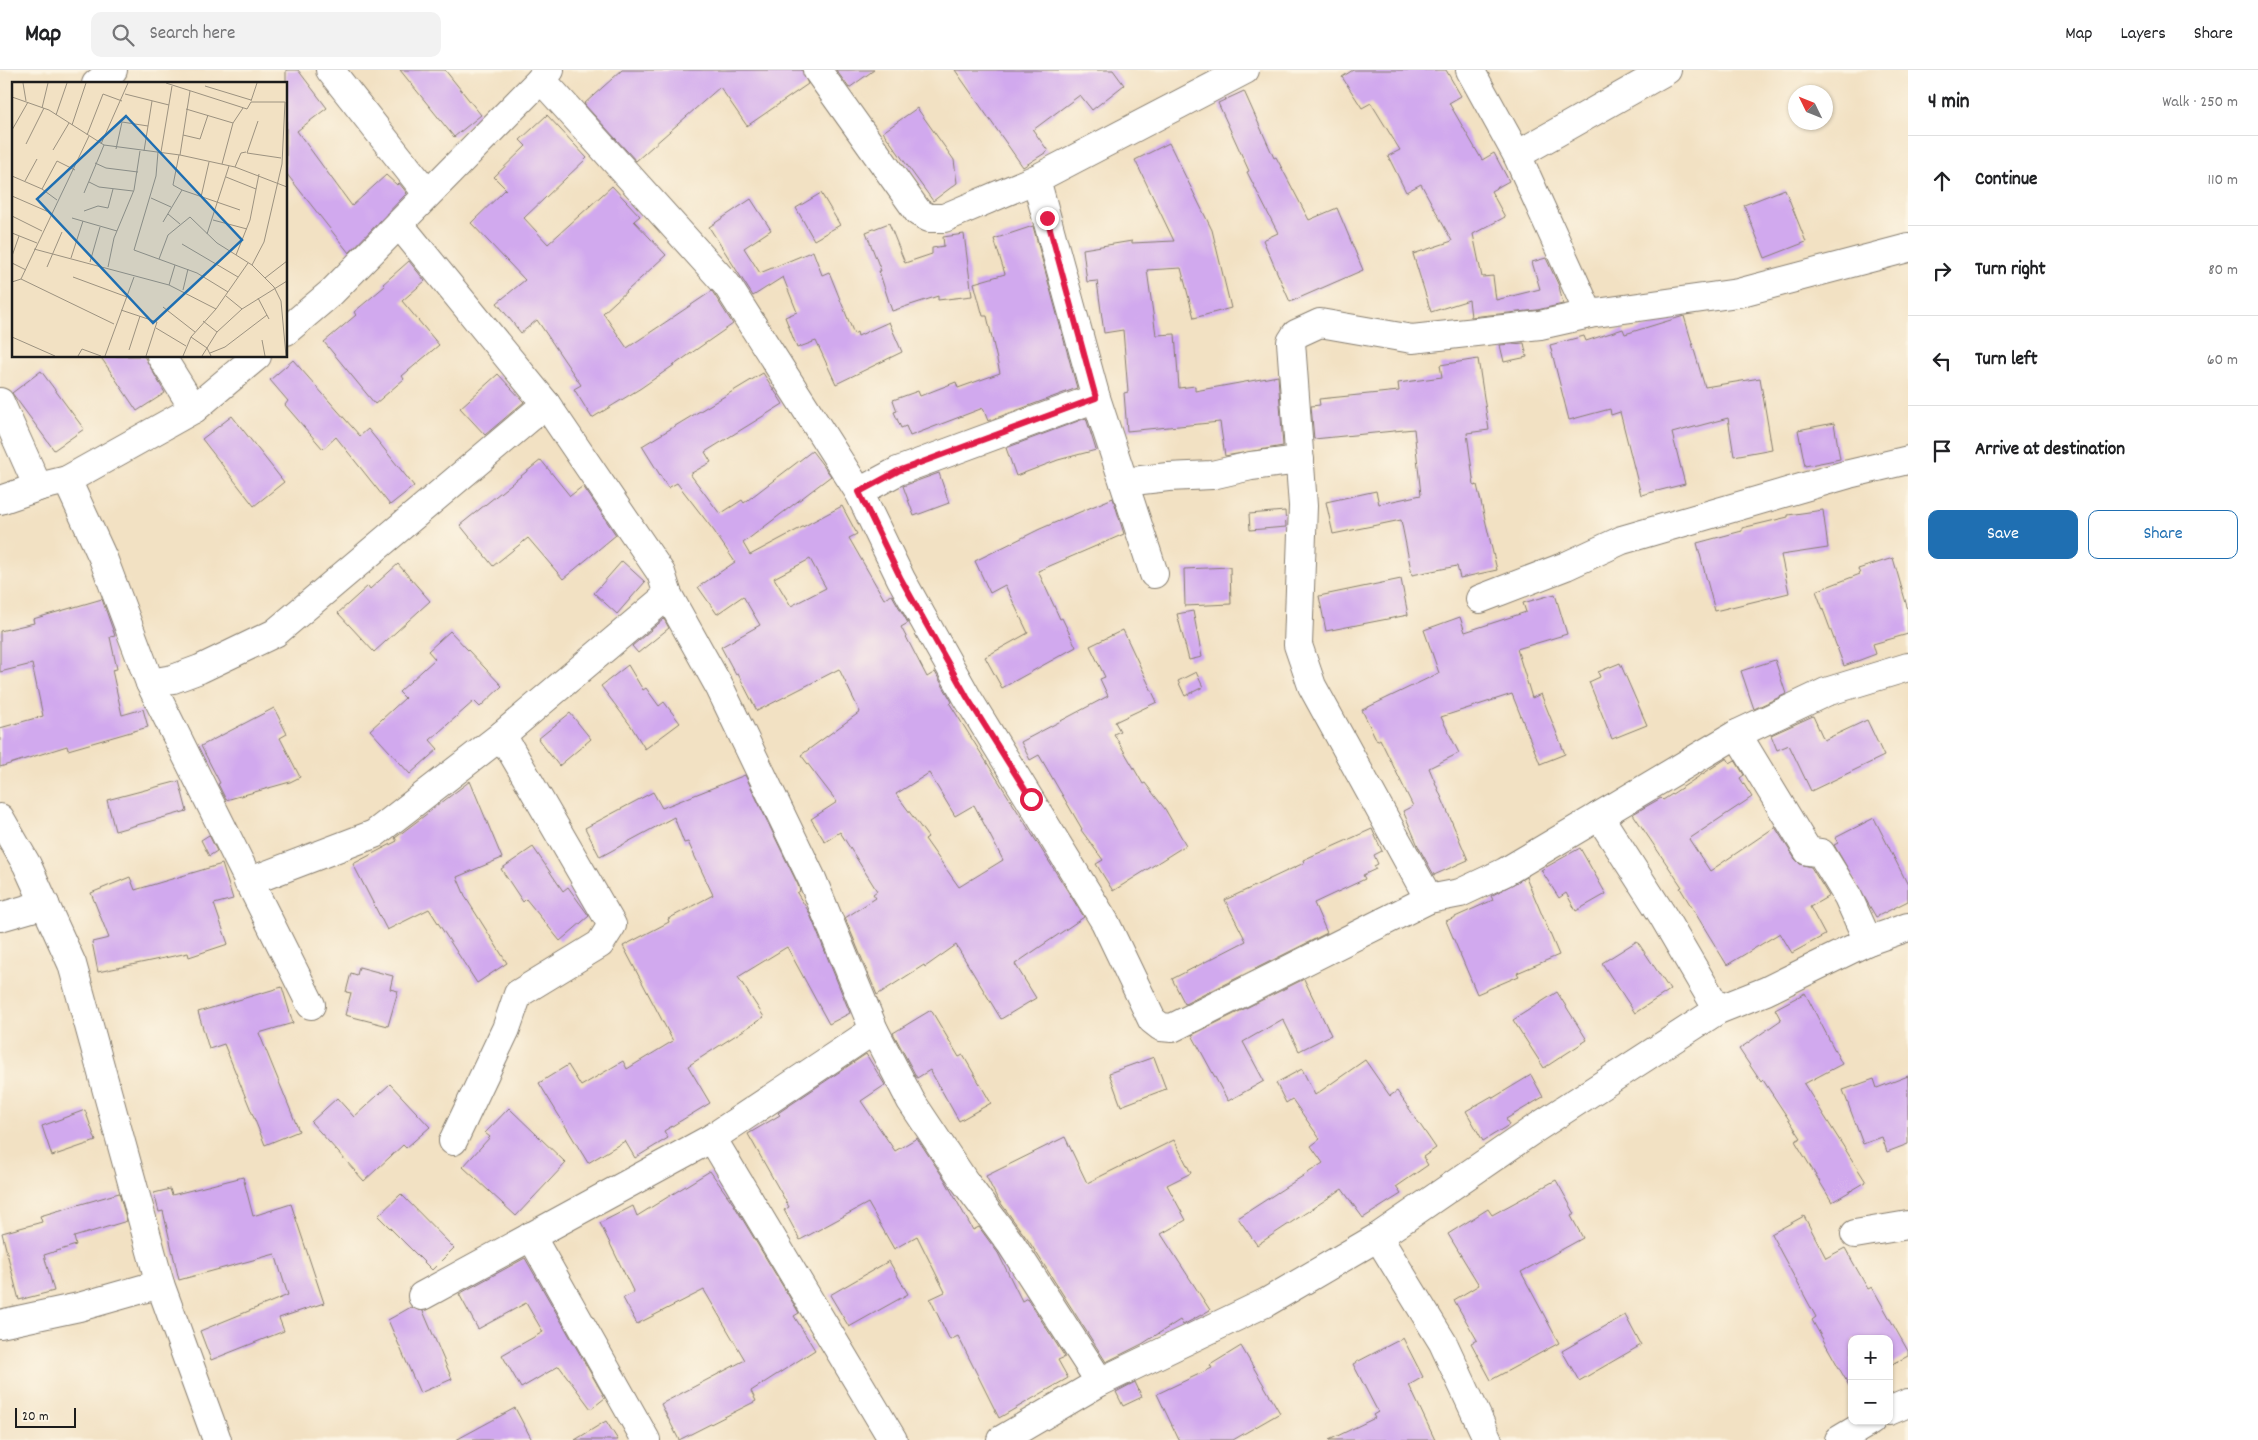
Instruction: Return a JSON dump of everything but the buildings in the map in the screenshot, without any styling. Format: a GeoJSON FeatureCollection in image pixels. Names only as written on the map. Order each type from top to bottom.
{"type":"FeatureCollection","features":[{"type":"Feature","properties":{"kind":"street"},"geometry":{"type":"LineString","coordinates":[[98,82],[112,70]]}},
{"type":"Feature","properties":{"kind":"street"},"geometry":{"type":"LineString","coordinates":[[330,70],[427,194]]}},
{"type":"Feature","properties":{"kind":"street"},"geometry":{"type":"LineString","coordinates":[[816,70],[918,212],[929,218],[944,218],[1036,179],[1242,71]]}},
{"type":"Feature","properties":{"kind":"street"},"geometry":{"type":"LineString","coordinates":[[1470,70],[1517,155],[1590,314]]}},
{"type":"Feature","properties":{"kind":"street"},"geometry":{"type":"LineString","coordinates":[[1517,155],[1667,70]]}},
{"type":"Feature","properties":{"kind":"street"},"geometry":{"type":"LineString","coordinates":[[288,329],[332,292],[545,75],[727,285],[859,492],[901,579],[962,688],[1106,922],[1152,1020],[1161,1027],[1172,1028],[1429,899],[1460,893],[1505,872],[1737,734],[1826,692],[1908,668]]}},
{"type":"Feature","properties":{"kind":"street"},"geometry":{"type":"LineString","coordinates":[[1036,179],[1096,398],[1154,574]]}},
{"type":"Feature","properties":{"kind":"street"},"geometry":{"type":"LineString","coordinates":[[399,224],[546,404],[660,573],[668,595],[720,688],[808,871],[874,1030],[912,1101],[965,1182],[1011,1244],[1100,1382]]}},
{"type":"Feature","properties":{"kind":"street"},"geometry":{"type":"LineString","coordinates":[[1429,899],[1312,686],[1298,645],[1303,506],[1291,342],[1296,334],[1320,323],[1412,339],[1540,325],[1590,314],[1738,293],[1908,248]]}},
{"type":"Feature","properties":{"kind":"street"},"geometry":{"type":"LineString","coordinates":[[162,358],[194,409]]}},
{"type":"Feature","properties":{"kind":"street"},"geometry":{"type":"LineString","coordinates":[[0,500],[38,487],[67,480],[194,409],[255,358]]}},
{"type":"Feature","properties":{"kind":"street"},"geometry":{"type":"LineString","coordinates":[[859,492],[898,471],[1096,398]]}},
{"type":"Feature","properties":{"kind":"street"},"geometry":{"type":"LineString","coordinates":[[0,402],[38,487]]}},
{"type":"Feature","properties":{"kind":"street"},"geometry":{"type":"LineString","coordinates":[[150,683],[173,679],[200,670],[276,633],[546,404]]}},
{"type":"Feature","properties":{"kind":"street"},"geometry":{"type":"LineString","coordinates":[[1124,482],[1212,475],[1251,466],[1300,460]]}},
{"type":"Feature","properties":{"kind":"street"},"geometry":{"type":"LineString","coordinates":[[1480,599],[1566,566],[1622,540],[1849,474],[1908,460]]}},
{"type":"Feature","properties":{"kind":"street"},"geometry":{"type":"LineString","coordinates":[[67,480],[103,558],[150,683],[311,1005]]}},
{"type":"Feature","properties":{"kind":"street"},"geometry":{"type":"LineString","coordinates":[[248,882],[374,834],[502,735],[668,595]]}},
{"type":"Feature","properties":{"kind":"street"},"geometry":{"type":"LineString","coordinates":[[1737,734],[1808,851],[1821,853],[1848,897],[1868,941]]}},
{"type":"Feature","properties":{"kind":"street"},"geometry":{"type":"LineString","coordinates":[[453,1141],[506,1029],[518,994],[600,944],[612,925],[502,735]]}},
{"type":"Feature","properties":{"kind":"street"},"geometry":{"type":"LineString","coordinates":[[1599,816],[1663,916],[1718,1010]]}},
{"type":"Feature","properties":{"kind":"street"},"geometry":{"type":"LineString","coordinates":[[0,818],[27,865],[72,964],[160,1284],[209,1438]]}},
{"type":"Feature","properties":{"kind":"street"},"geometry":{"type":"LineString","coordinates":[[0,917],[45,904]]}},
{"type":"Feature","properties":{"kind":"street"},"geometry":{"type":"LineString","coordinates":[[1001,1440],[1100,1382],[1267,1302],[1378,1237],[1533,1130],[1718,1010],[1766,991],[1868,941],[1908,927]]}},
{"type":"Feature","properties":{"kind":"street"},"geometry":{"type":"LineString","coordinates":[[422,1296],[712,1138],[874,1030]]}},
{"type":"Feature","properties":{"kind":"street"},"geometry":{"type":"LineString","coordinates":[[712,1138],[892,1440]]}},
{"type":"Feature","properties":{"kind":"street"},"geometry":{"type":"LineString","coordinates":[[1855,1234],[1908,1225]]}},
{"type":"Feature","properties":{"kind":"street"},"geometry":{"type":"LineString","coordinates":[[531,1236],[646,1440]]}},
{"type":"Feature","properties":{"kind":"street"},"geometry":{"type":"LineString","coordinates":[[1378,1237],[1443,1343],[1488,1440]]}},
{"type":"Feature","properties":{"kind":"street"},"geometry":{"type":"LineString","coordinates":[[0,1324],[79,1307],[160,1284]]}},
{"type":"Feature","properties":{"kind":"street"},"geometry":{"type":"LineString","coordinates":[[1893,1409],[1908,1403]]}},
{"type":"Feature","properties":{"kind":"street"},"geometry":{"type":"LineString","coordinates":[[1839,1440],[1864,1425]]}},
{"type":"Feature","properties":{"kind":"route"},"geometry":{"type":"LineString","coordinates":[[1031,799],[967,697],[901,579],[859,492],[898,471],[1096,398],[1047,218]]}}]}
